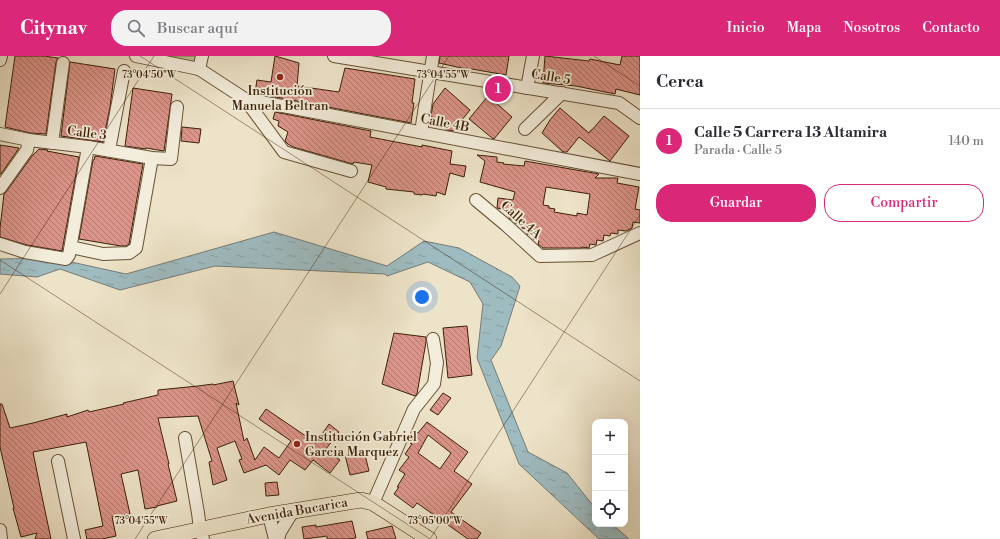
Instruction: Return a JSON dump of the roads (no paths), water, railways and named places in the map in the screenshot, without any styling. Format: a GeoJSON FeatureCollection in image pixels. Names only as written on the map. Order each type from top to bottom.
{"type":"FeatureCollection","features":[{"type":"Feature","properties":{"kind":"main road","name":"Avenida Bucarica"},"geometry":{"type":"LineString","coordinates":[[155,539],[202,534],[269,515],[361,500],[373,503],[429,539]]}},
{"type":"Feature","properties":{"kind":"street"},"geometry":{"type":"LineString","coordinates":[[0,60],[1,56]]}},
{"type":"Feature","properties":{"kind":"street"},"geometry":{"type":"LineString","coordinates":[[136,56],[199,69],[246,99],[284,152],[351,171]]}},
{"type":"Feature","properties":{"kind":"street"},"geometry":{"type":"LineString","coordinates":[[199,69],[202,56]]}},
{"type":"Feature","properties":{"kind":"street","name":"Calle 5"},"geometry":{"type":"LineString","coordinates":[[334,56],[619,103],[640,118]]}},
{"type":"Feature","properties":{"kind":"street"},"geometry":{"type":"LineString","coordinates":[[421,132],[433,56]]}},
{"type":"Feature","properties":{"kind":"street"},"geometry":{"type":"LineString","coordinates":[[528,88],[533,56]]}},
{"type":"Feature","properties":{"kind":"street"},"geometry":{"type":"LineString","coordinates":[[52,143],[63,63]]}},
{"type":"Feature","properties":{"kind":"street"},"geometry":{"type":"LineString","coordinates":[[109,150],[124,71]]}},
{"type":"Feature","properties":{"kind":"street"},"geometry":{"type":"LineString","coordinates":[[526,129],[562,93]]}},
{"type":"Feature","properties":{"kind":"street","name":"Calle 4B"},"geometry":{"type":"LineString","coordinates":[[246,99],[640,174]]}},
{"type":"Feature","properties":{"kind":"street","name":"Calle 3"},"geometry":{"type":"LineString","coordinates":[[0,134],[29,140],[109,150],[152,158],[171,159],[177,107]]}},
{"type":"Feature","properties":{"kind":"street"},"geometry":{"type":"LineString","coordinates":[[0,188],[28,150],[29,140]]}},
{"type":"Feature","properties":{"kind":"street"},"geometry":{"type":"LineString","coordinates":[[0,244],[25,252],[66,259],[70,255],[88,147]]}},
{"type":"Feature","properties":{"kind":"street"},"geometry":{"type":"LineString","coordinates":[[71,247],[103,254],[129,253],[136,248],[152,158]]}},
{"type":"Feature","properties":{"kind":"street","name":"Calle 4A"},"geometry":{"type":"LineString","coordinates":[[476,200],[540,256],[592,256],[640,233]]}},
{"type":"Feature","properties":{"kind":"street"},"geometry":{"type":"LineString","coordinates":[[373,503],[414,409],[434,384],[437,363],[433,338]]}},
{"type":"Feature","properties":{"kind":"street"},"geometry":{"type":"LineString","coordinates":[[185,438],[202,534]]}},
{"type":"Feature","properties":{"kind":"street"},"geometry":{"type":"LineString","coordinates":[[58,461],[74,539]]}},
{"type":"Feature","properties":{"kind":"street"},"geometry":{"type":"LineString","coordinates":[[276,539],[293,511]]}},
{"type":"Feature","properties":{"kind":"street"},"geometry":{"type":"LineString","coordinates":[[269,515],[276,539]]}},
{"type":"Feature","properties":{"kind":"street"},"geometry":{"type":"LineString","coordinates":[[0,530],[1,539]]}},
{"type":"Feature","properties":{"kind":"water"},"geometry":{"type":"Polygon","coordinates":[[[274,232],[387,266],[424,241],[459,248],[512,277],[520,286],[501,346],[491,360],[528,452],[567,473],[592,504],[592,527],[615,527],[629,539],[599,539],[519,464],[477,358],[483,304],[470,282],[428,262],[387,276],[385,274],[215,266],[120,290],[60,269],[37,277],[0,274],[0,259],[53,258],[126,274],[274,232]]]}},
{"type":"Feature","properties":{"kind":"place","name":"Institución Manuela Beltran"},"geometry":{"type":"Point","coordinates":[280,77]}},
{"type":"Feature","properties":{"kind":"place","name":"Calle 5 Carrera 13 Altamira"},"geometry":{"type":"Point","coordinates":[498,89]}},
{"type":"Feature","properties":{"kind":"place","name":"Institución Gabriel Garcia Marquez"},"geometry":{"type":"Point","coordinates":[297,444]}}]}
